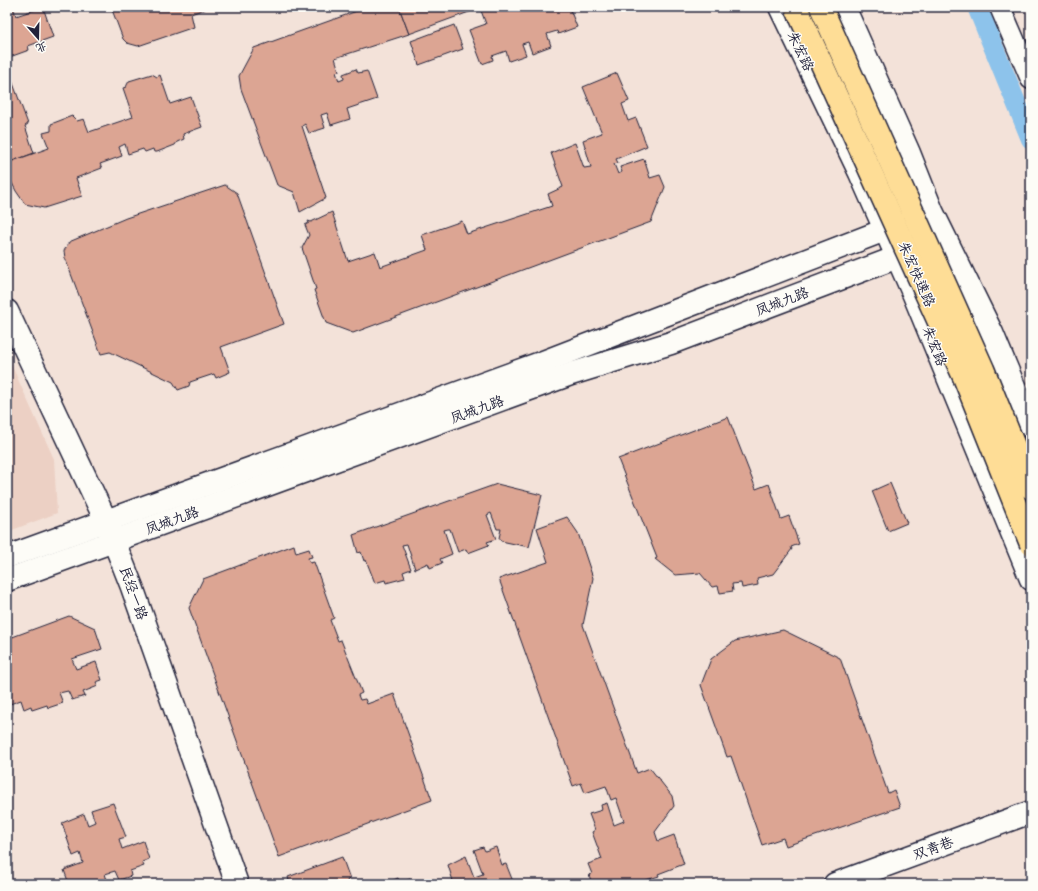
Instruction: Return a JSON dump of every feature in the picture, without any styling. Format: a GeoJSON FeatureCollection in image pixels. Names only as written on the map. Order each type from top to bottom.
{"type":"FeatureCollection","features":[{"type":"Feature","properties":{"kind":"highway","name":"朱宏快速路"},"geometry":{"type":"LineString","coordinates":[[796,7],[964,377],[1031,544]]}},
{"type":"Feature","properties":{"kind":"highway","name":"朱宏快速路"},"geometry":{"type":"LineString","coordinates":[[821,7],[983,369],[1031,488]]}},
{"type":"Feature","properties":{"kind":"street","name":"朱宏路"},"geometry":{"type":"LineString","coordinates":[[780,7],[860,173],[884,231],[914,295],[1031,579]]}},
{"type":"Feature","properties":{"kind":"street"},"geometry":{"type":"LineString","coordinates":[[844,7],[909,153],[932,211],[992,333],[1031,427]]}},
{"type":"Feature","properties":{"kind":"street"},"geometry":{"type":"LineString","coordinates":[[1000,7],[1031,80]]}},
{"type":"Feature","properties":{"kind":"street","name":"凤城九路"},"geometry":{"type":"LineString","coordinates":[[7,557],[543,362],[884,231],[932,211]]}},
{"type":"Feature","properties":{"kind":"street","name":"凤城九路"},"geometry":{"type":"LineString","coordinates":[[7,580],[571,374],[671,342],[947,239]]}},
{"type":"Feature","properties":{"kind":"street","name":"民经一路"},"geometry":{"type":"LineString","coordinates":[[7,311],[106,521],[237,884]]}},
{"type":"Feature","properties":{"kind":"street","name":"双青巷"},"geometry":{"type":"LineString","coordinates":[[835,884],[1031,812]]}},
{"type":"Feature","properties":{"kind":"shaded area"},"geometry":{"type":"Polygon","coordinates":[[[7,355],[54,459],[57,513],[7,532],[7,355]]]}},
{"type":"Feature","properties":{"kind":"building"},"geometry":{"type":"Polygon","coordinates":[[[7,7],[13,7],[16,16],[43,7],[53,37],[28,46],[29,50],[7,58],[7,7]]]}},
{"type":"Feature","properties":{"kind":"building"},"geometry":{"type":"Polygon","coordinates":[[[111,7],[210,7],[191,14],[194,27],[138,46],[127,43],[123,39],[111,7]]]}},
{"type":"Feature","properties":{"kind":"building"},"geometry":{"type":"Polygon","coordinates":[[[227,7],[245,7],[241,9],[227,7]]]}},
{"type":"Feature","properties":{"kind":"building"},"geometry":{"type":"Polygon","coordinates":[[[368,7],[399,7],[409,34],[335,58],[339,71],[336,72],[339,81],[344,79],[343,74],[356,69],[358,73],[367,71],[377,99],[347,109],[350,119],[331,125],[327,113],[321,115],[325,128],[309,133],[305,124],[302,126],[326,198],[300,212],[294,192],[277,185],[241,89],[239,76],[254,48],[368,7]]]}},
{"type":"Feature","properties":{"kind":"building"},"geometry":{"type":"Polygon","coordinates":[[[399,7],[539,7],[540,10],[544,7],[569,7],[577,27],[558,34],[557,31],[547,34],[551,46],[532,53],[528,42],[522,44],[526,55],[509,61],[506,51],[492,56],[493,60],[482,64],[469,30],[486,24],[480,8],[409,34],[399,7]]]}},
{"type":"Feature","properties":{"kind":"building"},"geometry":{"type":"Polygon","coordinates":[[[454,25],[463,49],[419,65],[411,41],[454,25]]]}},
{"type":"Feature","properties":{"kind":"building"},"geometry":{"type":"Polygon","coordinates":[[[7,67],[28,124],[25,126],[34,153],[7,163],[7,67]]]}},
{"type":"Feature","properties":{"kind":"building"},"geometry":{"type":"Polygon","coordinates":[[[617,73],[629,101],[622,104],[628,121],[636,118],[647,146],[616,159],[618,163],[614,164],[618,174],[622,172],[620,167],[644,159],[650,178],[660,175],[665,187],[651,222],[353,333],[326,323],[314,290],[316,289],[302,248],[309,235],[305,225],[309,223],[308,221],[311,222],[332,212],[348,261],[375,252],[380,267],[427,250],[422,235],[462,221],[467,234],[552,206],[548,194],[563,187],[551,153],[575,143],[584,168],[591,167],[583,140],[602,133],[583,87],[617,73]]]}},
{"type":"Feature","properties":{"kind":"building"},"geometry":{"type":"Polygon","coordinates":[[[152,74],[157,77],[160,75],[170,104],[191,97],[202,127],[183,134],[184,139],[177,142],[175,145],[157,152],[154,152],[153,149],[145,152],[143,149],[128,154],[125,144],[119,147],[122,156],[100,164],[102,168],[76,178],[82,196],[44,208],[25,204],[16,191],[7,173],[7,163],[49,148],[43,133],[51,131],[51,124],[72,116],[77,121],[84,119],[89,132],[133,117],[123,88],[126,87],[129,81],[152,74]]]}},
{"type":"Feature","properties":{"kind":"building"},"geometry":{"type":"Polygon","coordinates":[[[225,185],[237,193],[284,324],[221,347],[230,372],[216,378],[214,374],[190,382],[189,386],[178,390],[173,382],[110,352],[101,354],[65,258],[64,251],[69,242],[126,218],[225,185]]]}},
{"type":"Feature","properties":{"kind":"building"},"geometry":{"type":"Polygon","coordinates":[[[728,417],[756,489],[769,484],[781,519],[789,516],[799,544],[791,547],[792,549],[773,574],[757,578],[758,585],[742,588],[741,583],[732,584],[733,591],[720,593],[718,586],[712,587],[700,573],[675,575],[655,559],[657,558],[618,459],[728,417]]]}},
{"type":"Feature","properties":{"kind":"building"},"geometry":{"type":"Polygon","coordinates":[[[890,483],[907,523],[888,531],[872,491],[890,483]]]}},
{"type":"Feature","properties":{"kind":"building"},"geometry":{"type":"Polygon","coordinates":[[[497,484],[542,495],[529,547],[501,541],[499,538],[501,529],[497,529],[491,513],[487,515],[496,539],[487,542],[489,545],[468,553],[466,549],[458,552],[450,529],[444,530],[452,554],[440,559],[442,563],[430,568],[428,563],[415,569],[407,544],[402,545],[411,569],[403,572],[405,578],[386,583],[385,580],[375,583],[366,560],[364,561],[361,552],[358,553],[353,535],[497,484]]]}},
{"type":"Feature","properties":{"kind":"building"},"geometry":{"type":"Polygon","coordinates":[[[567,517],[578,533],[593,578],[583,625],[637,773],[650,768],[672,796],[674,806],[655,832],[658,841],[674,835],[684,864],[658,874],[659,876],[633,884],[592,884],[589,875],[592,874],[588,864],[602,859],[592,832],[595,830],[589,814],[602,810],[601,805],[607,803],[614,825],[624,821],[616,798],[611,800],[606,786],[585,793],[581,783],[573,786],[499,579],[548,562],[537,528],[567,517]]]}},
{"type":"Feature","properties":{"kind":"building"},"geometry":{"type":"Polygon","coordinates":[[[294,545],[296,553],[309,549],[312,557],[308,558],[310,563],[314,562],[334,618],[330,620],[338,641],[341,640],[362,693],[358,695],[360,700],[365,699],[367,704],[394,694],[432,800],[279,857],[189,608],[203,579],[294,545]]]}},
{"type":"Feature","properties":{"kind":"building"},"geometry":{"type":"Polygon","coordinates":[[[69,616],[95,628],[102,649],[72,659],[76,669],[96,662],[102,680],[96,682],[98,686],[83,692],[85,696],[72,700],[68,691],[59,693],[63,703],[48,708],[47,705],[32,710],[31,706],[24,709],[21,700],[7,705],[7,639],[69,616]]]}},
{"type":"Feature","properties":{"kind":"building"},"geometry":{"type":"Polygon","coordinates":[[[783,630],[840,658],[888,793],[894,790],[900,807],[786,846],[783,838],[762,845],[731,756],[727,757],[701,685],[711,659],[735,641],[783,630]]]}},
{"type":"Feature","properties":{"kind":"building"},"geometry":{"type":"Polygon","coordinates":[[[113,803],[126,837],[119,839],[122,849],[143,841],[149,859],[142,862],[144,866],[130,871],[131,876],[119,880],[115,871],[105,874],[107,884],[69,884],[64,870],[83,863],[80,853],[73,856],[62,823],[84,814],[88,825],[95,822],[91,810],[113,803]]]}},
{"type":"Feature","properties":{"kind":"building"},"geometry":{"type":"Polygon","coordinates":[[[483,847],[485,851],[496,847],[502,865],[506,864],[514,884],[451,884],[450,882],[453,881],[448,865],[466,856],[474,877],[483,874],[474,850],[483,847]]]}},
{"type":"Feature","properties":{"kind":"building"},"geometry":{"type":"Polygon","coordinates":[[[342,857],[350,879],[347,880],[349,884],[290,884],[288,877],[342,857]]]}},
{"type":"Feature","properties":{"kind":"building"},"geometry":{"type":"Polygon","coordinates":[[[398,878],[400,883],[410,879],[412,884],[390,884],[389,882],[398,878]]]}},
{"type":"Feature","properties":{"kind":"waterway"},"geometry":{"type":"LineString","coordinates":[[977,7],[1031,139]]}}]}
